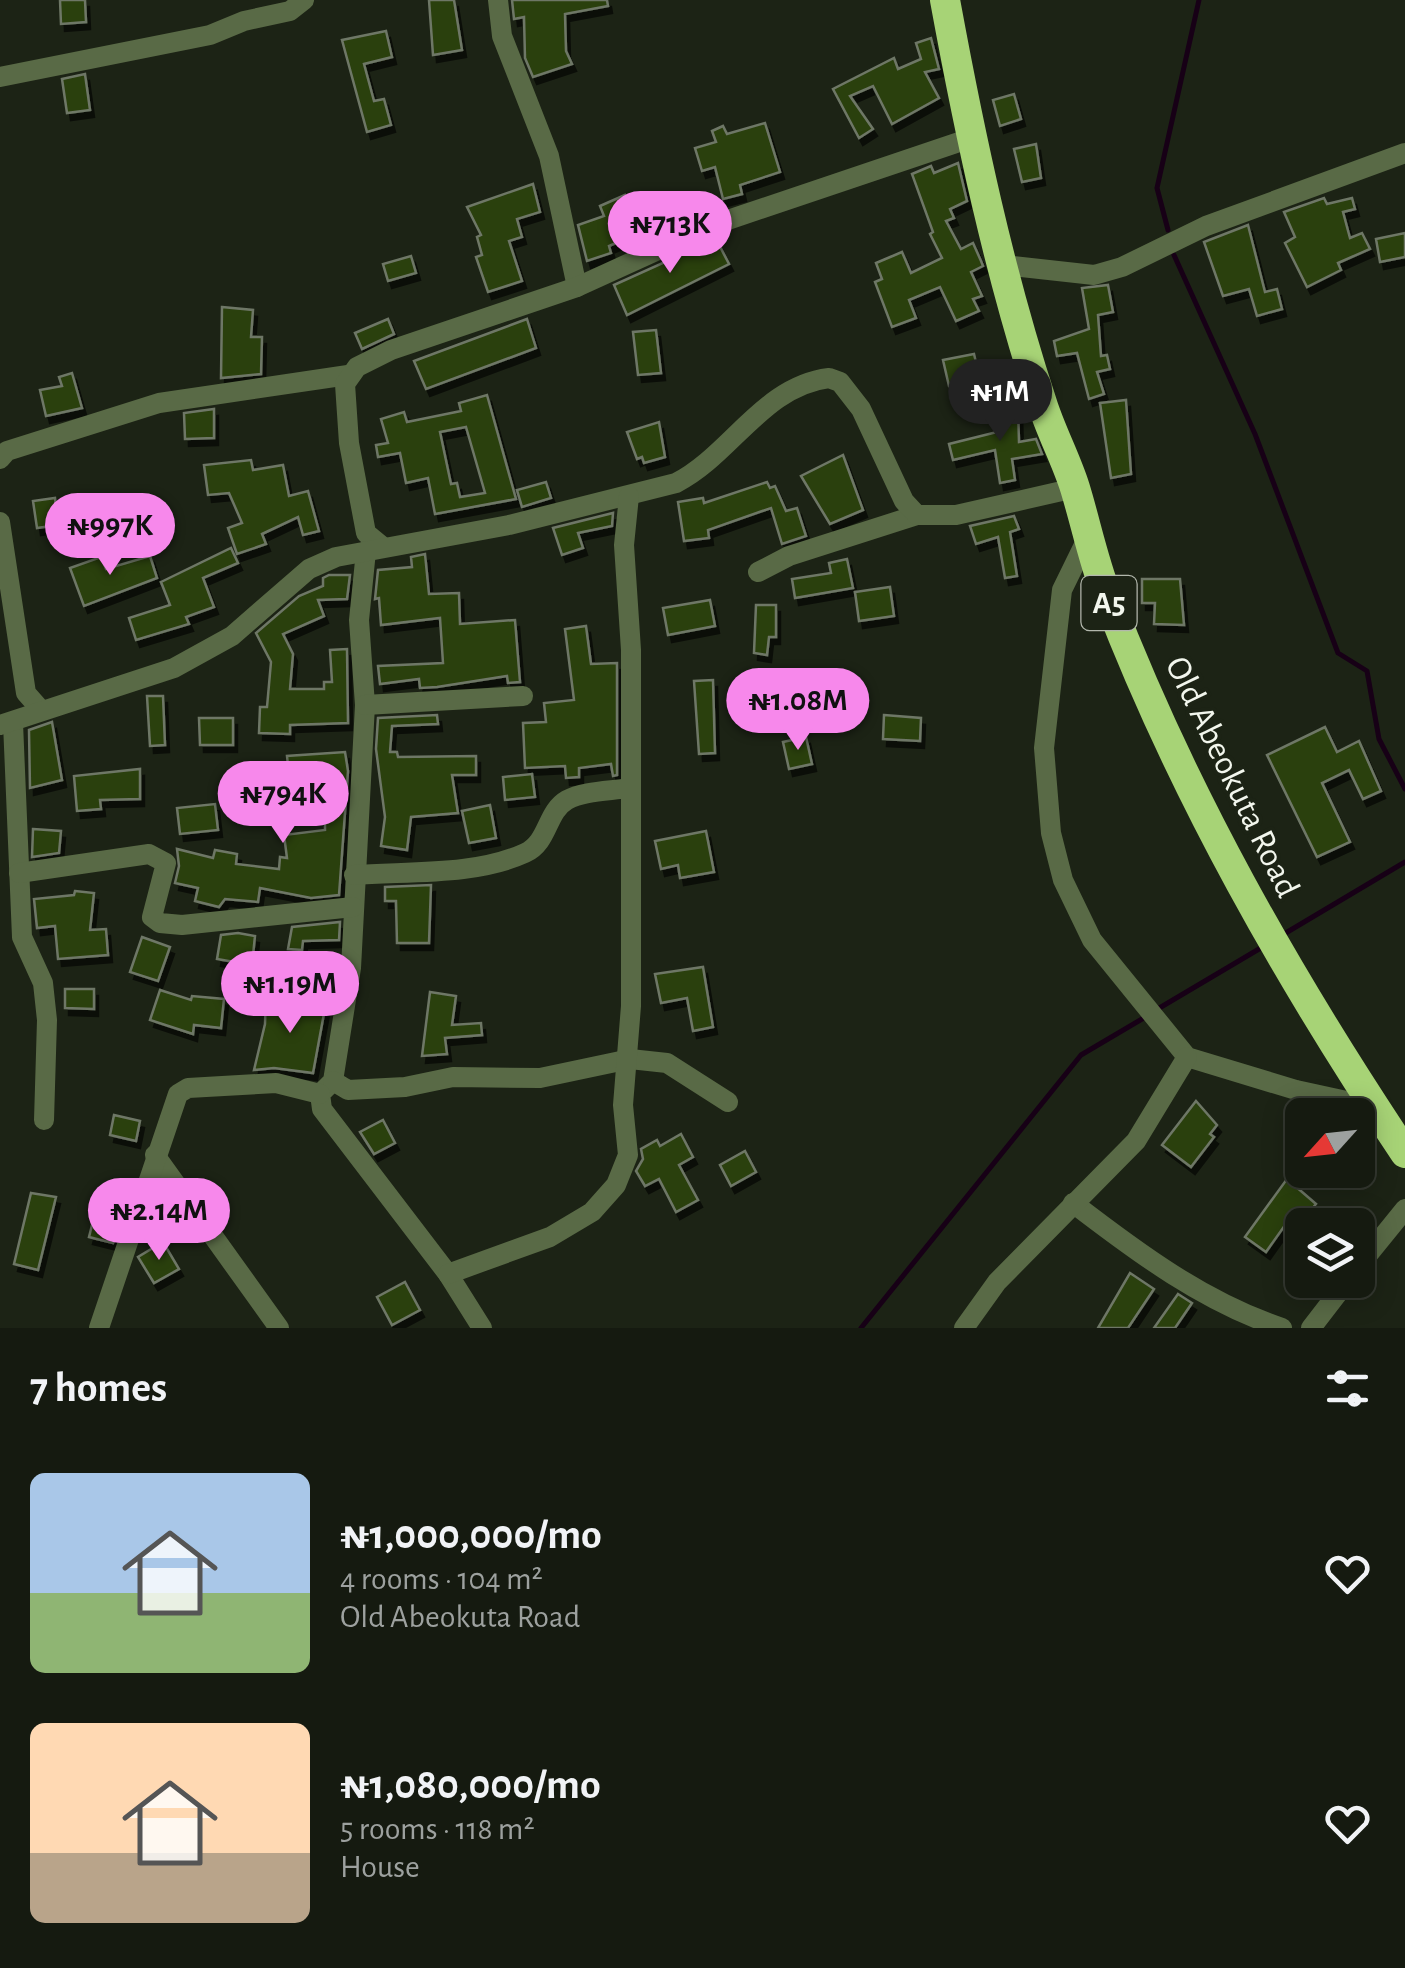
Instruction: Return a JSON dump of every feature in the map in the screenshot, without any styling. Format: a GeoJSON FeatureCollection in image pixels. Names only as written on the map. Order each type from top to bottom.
{"type":"FeatureCollection","features":[{"type":"Feature","properties":{"kind":"highway","name":"Old Abeokuta Road"},"geometry":{"type":"LineString","coordinates":[[945,0],[971,138],[1004,266],[1042,405],[1075,488],[1086,541],[1148,692],[1240,885],[1369,1098]]}},
{"type":"Feature","properties":{"kind":"highway","name":"Old Abeokuta Road"},"geometry":{"type":"LineString","coordinates":[[1375,1108],[1405,1152]]}},
{"type":"Feature","properties":{"kind":"street"},"geometry":{"type":"LineString","coordinates":[[0,77],[210,36],[244,20],[290,12],[304,0]]}},
{"type":"Feature","properties":{"kind":"street"},"geometry":{"type":"LineString","coordinates":[[498,0],[502,36],[549,156],[578,287]]}},
{"type":"Feature","properties":{"kind":"street"},"geometry":{"type":"LineString","coordinates":[[2,452],[158,403],[348,376],[381,354],[578,287],[714,224],[887,170],[971,138]]}},
{"type":"Feature","properties":{"kind":"street"},"geometry":{"type":"LineString","coordinates":[[1004,266],[1094,275],[1122,267],[1206,226],[1405,153]]}},
{"type":"Feature","properties":{"kind":"street"},"geometry":{"type":"LineString","coordinates":[[348,376],[344,398],[366,533],[374,549],[360,620],[365,705],[351,968],[327,1088],[332,1124],[448,1274],[482,1328]]}},
{"type":"Feature","properties":{"kind":"street"},"geometry":{"type":"LineString","coordinates":[[44,1120],[48,1073],[44,983],[22,937],[7,724],[174,668],[232,636],[309,569],[336,557],[509,525],[629,496],[700,471],[747,423],[789,390],[829,378],[840,382],[861,409],[904,501],[917,514]]}},
{"type":"Feature","properties":{"kind":"street"},"geometry":{"type":"LineString","coordinates":[[758,572],[788,556],[917,514],[956,515],[1075,488]]}},
{"type":"Feature","properties":{"kind":"street"},"geometry":{"type":"LineString","coordinates":[[448,1274],[550,1238],[605,1202],[628,1155],[623,1105],[630,1059],[628,788],[632,650],[624,545],[629,496]]}},
{"type":"Feature","properties":{"kind":"street"},"geometry":{"type":"LineString","coordinates":[[0,522],[26,693],[41,710]]}},
{"type":"Feature","properties":{"kind":"street"},"geometry":{"type":"LineString","coordinates":[[1086,541],[1062,590],[1044,748],[1051,834],[1063,880],[1092,940],[1187,1056],[1333,1098]]}},
{"type":"Feature","properties":{"kind":"street"},"geometry":{"type":"LineString","coordinates":[[365,705],[523,696]]}},
{"type":"Feature","properties":{"kind":"street"},"geometry":{"type":"LineString","coordinates":[[354,875],[498,863],[529,852],[546,834],[560,805],[571,797],[628,788]]}},
{"type":"Feature","properties":{"kind":"street"},"geometry":{"type":"LineString","coordinates":[[19,873],[149,854],[166,863],[152,916],[160,923],[182,925],[353,908]]}},
{"type":"Feature","properties":{"kind":"street"},"geometry":{"type":"LineString","coordinates":[[0,934],[22,937]]}},
{"type":"Feature","properties":{"kind":"street"},"geometry":{"type":"LineString","coordinates":[[964,1328],[996,1282],[1136,1141],[1187,1056]]}},
{"type":"Feature","properties":{"kind":"street"},"geometry":{"type":"LineString","coordinates":[[99,1328],[155,1155],[178,1094],[188,1088],[276,1083],[348,1090],[454,1077],[540,1078],[630,1059],[667,1063],[728,1102]]}},
{"type":"Feature","properties":{"kind":"street"},"geometry":{"type":"LineString","coordinates":[[155,1155],[278,1328]]}},
{"type":"Feature","properties":{"kind":"street"},"geometry":{"type":"LineString","coordinates":[[1073,1203],[1154,1265],[1248,1317],[1282,1328]]}},
{"type":"Feature","properties":{"kind":"street"},"geometry":{"type":"LineString","coordinates":[[1375,1246],[1405,1210]]}},
{"type":"Feature","properties":{"kind":"street"},"geometry":{"type":"LineString","coordinates":[[1311,1328],[1334,1298]]}},
{"type":"Feature","properties":{"kind":"building"},"geometry":{"type":"Polygon","coordinates":[[[60,0],[85,0],[86,22],[61,24],[60,0]]]}},
{"type":"Feature","properties":{"kind":"building"},"geometry":{"type":"Polygon","coordinates":[[[429,0],[454,0],[462,50],[433,55],[429,0]]]}},
{"type":"Feature","properties":{"kind":"building"},"geometry":{"type":"Polygon","coordinates":[[[512,0],[607,0],[608,6],[565,14],[566,51],[572,64],[533,77],[525,58],[524,17],[514,19],[512,0]]]}},
{"type":"Feature","properties":{"kind":"building"},"geometry":{"type":"Polygon","coordinates":[[[386,31],[392,57],[364,64],[374,101],[384,99],[391,125],[367,132],[342,40],[386,31]]]}},
{"type":"Feature","properties":{"kind":"building"},"geometry":{"type":"Polygon","coordinates":[[[931,38],[939,69],[925,72],[939,98],[892,124],[873,86],[850,96],[873,129],[859,138],[833,89],[894,58],[898,69],[921,59],[916,43],[931,38]]]}},
{"type":"Feature","properties":{"kind":"building"},"geometry":{"type":"Polygon","coordinates":[[[85,74],[90,110],[67,113],[62,79],[85,74]]]}},
{"type":"Feature","properties":{"kind":"building"},"geometry":{"type":"Polygon","coordinates":[[[1014,94],[1021,119],[1000,126],[993,100],[1014,94]]]}},
{"type":"Feature","properties":{"kind":"building"},"geometry":{"type":"Polygon","coordinates":[[[765,123],[780,172],[740,185],[742,194],[723,199],[715,167],[702,171],[695,148],[716,142],[712,131],[723,126],[727,134],[765,123]]]}},
{"type":"Feature","properties":{"kind":"building"},"geometry":{"type":"Polygon","coordinates":[[[1036,144],[1041,178],[1022,182],[1014,149],[1036,144]]]}},
{"type":"Feature","properties":{"kind":"building"},"geometry":{"type":"Polygon","coordinates":[[[958,163],[967,201],[950,209],[954,218],[946,221],[961,249],[973,243],[983,266],[971,272],[982,296],[973,299],[979,311],[956,321],[940,287],[909,300],[916,318],[892,327],[875,282],[882,279],[876,263],[902,252],[911,273],[942,258],[930,234],[933,232],[912,174],[931,166],[934,173],[958,163]]]}},
{"type":"Feature","properties":{"kind":"building"},"geometry":{"type":"Polygon","coordinates":[[[533,184],[540,212],[517,219],[522,237],[509,241],[522,281],[488,292],[476,257],[482,255],[477,237],[481,235],[467,207],[533,184]]]}},
{"type":"Feature","properties":{"kind":"building"},"geometry":{"type":"Polygon","coordinates":[[[625,195],[641,232],[609,246],[611,253],[587,261],[578,225],[604,216],[600,206],[625,195]]]}},
{"type":"Feature","properties":{"kind":"building"},"geometry":{"type":"Polygon","coordinates":[[[1324,198],[1327,204],[1352,198],[1355,209],[1343,212],[1350,238],[1362,233],[1370,249],[1338,263],[1341,270],[1307,287],[1285,243],[1295,237],[1284,212],[1324,198]]]}},
{"type":"Feature","properties":{"kind":"building"},"geometry":{"type":"Polygon","coordinates":[[[1248,225],[1265,292],[1277,289],[1282,309],[1257,316],[1249,289],[1223,296],[1204,242],[1248,225]]]}},
{"type":"Feature","properties":{"kind":"building"},"geometry":{"type":"Polygon","coordinates":[[[1405,233],[1405,257],[1380,262],[1376,239],[1405,233]]]}},
{"type":"Feature","properties":{"kind":"building"},"geometry":{"type":"Polygon","coordinates":[[[716,239],[729,264],[627,315],[614,285],[716,239]]]}},
{"type":"Feature","properties":{"kind":"building"},"geometry":{"type":"Polygon","coordinates":[[[411,256],[416,273],[388,281],[383,264],[411,256]]]}},
{"type":"Feature","properties":{"kind":"building"},"geometry":{"type":"Polygon","coordinates":[[[1108,285],[1113,312],[1098,315],[1101,356],[1107,355],[1110,369],[1097,372],[1104,394],[1089,399],[1077,353],[1057,356],[1054,341],[1089,329],[1082,288],[1108,285]]]}},
{"type":"Feature","properties":{"kind":"building"},"geometry":{"type":"Polygon","coordinates":[[[222,307],[253,310],[251,337],[262,337],[261,374],[221,378],[222,307]]]}},
{"type":"Feature","properties":{"kind":"building"},"geometry":{"type":"Polygon","coordinates":[[[388,319],[394,334],[362,349],[355,333],[388,319]]]}},
{"type":"Feature","properties":{"kind":"building"},"geometry":{"type":"Polygon","coordinates":[[[527,319],[536,348],[426,389],[414,361],[527,319]]]}},
{"type":"Feature","properties":{"kind":"building"},"geometry":{"type":"Polygon","coordinates":[[[656,330],[661,373],[638,375],[633,332],[656,330]]]}},
{"type":"Feature","properties":{"kind":"building"},"geometry":{"type":"Polygon","coordinates":[[[974,354],[980,379],[949,386],[943,360],[974,354]]]}},
{"type":"Feature","properties":{"kind":"building"},"geometry":{"type":"Polygon","coordinates":[[[72,373],[82,408],[46,416],[40,390],[62,386],[59,377],[72,373]]]}},
{"type":"Feature","properties":{"kind":"building"},"geometry":{"type":"Polygon","coordinates":[[[487,395],[516,499],[435,514],[428,478],[406,483],[400,453],[378,457],[376,445],[388,443],[381,419],[404,412],[407,422],[461,411],[459,403],[487,395]],[[466,427],[440,432],[451,484],[457,483],[460,497],[485,493],[466,427]]]}},
{"type":"Feature","properties":{"kind":"building"},"geometry":{"type":"Polygon","coordinates":[[[1126,400],[1131,474],[1111,478],[1100,403],[1126,400]]]}},
{"type":"Feature","properties":{"kind":"building"},"geometry":{"type":"Polygon","coordinates":[[[997,408],[1018,408],[1019,442],[1036,439],[1042,454],[1012,459],[1015,480],[1000,483],[995,450],[953,460],[949,444],[997,432],[997,408]]]}},
{"type":"Feature","properties":{"kind":"building"},"geometry":{"type":"Polygon","coordinates":[[[214,409],[214,438],[185,439],[184,413],[214,409]]]}},
{"type":"Feature","properties":{"kind":"building"},"geometry":{"type":"Polygon","coordinates":[[[659,422],[665,457],[644,463],[642,457],[637,459],[627,432],[659,422]]]}},
{"type":"Feature","properties":{"kind":"building"},"geometry":{"type":"Polygon","coordinates":[[[843,455],[863,510],[830,524],[801,476],[843,455]]]}},
{"type":"Feature","properties":{"kind":"building"},"geometry":{"type":"Polygon","coordinates":[[[251,460],[253,470],[283,465],[289,496],[308,491],[319,531],[303,535],[298,517],[262,534],[266,544],[237,554],[228,528],[242,523],[229,493],[208,495],[204,465],[251,460]]]}},
{"type":"Feature","properties":{"kind":"building"},"geometry":{"type":"Polygon","coordinates":[[[546,482],[551,498],[522,507],[517,490],[546,482]]]}},
{"type":"Feature","properties":{"kind":"building"},"geometry":{"type":"Polygon","coordinates":[[[767,482],[770,488],[775,486],[786,511],[797,508],[806,536],[782,544],[771,508],[708,530],[709,538],[684,541],[678,502],[703,498],[704,503],[767,482]]]}},
{"type":"Feature","properties":{"kind":"building"},"geometry":{"type":"Polygon","coordinates":[[[55,498],[58,525],[37,528],[33,501],[55,498]]]}},
{"type":"Feature","properties":{"kind":"building"},"geometry":{"type":"Polygon","coordinates":[[[613,513],[612,526],[578,533],[583,548],[562,555],[553,528],[613,513]]]}},
{"type":"Feature","properties":{"kind":"building"},"geometry":{"type":"Polygon","coordinates":[[[1014,516],[1019,529],[1010,532],[1017,576],[1005,578],[998,537],[976,544],[970,526],[1014,516]]]}},
{"type":"Feature","properties":{"kind":"building"},"geometry":{"type":"Polygon","coordinates":[[[231,548],[238,563],[203,578],[214,607],[186,617],[189,624],[136,640],[129,618],[170,605],[161,582],[231,548]]]}},
{"type":"Feature","properties":{"kind":"building"},"geometry":{"type":"Polygon","coordinates":[[[425,554],[429,594],[459,593],[460,624],[515,620],[520,682],[508,683],[507,676],[437,687],[420,688],[419,679],[380,684],[378,666],[443,663],[440,618],[381,625],[379,598],[375,599],[378,570],[412,567],[411,557],[425,554]]]}},
{"type":"Feature","properties":{"kind":"building"},"geometry":{"type":"Polygon","coordinates":[[[150,556],[157,578],[84,606],[70,568],[101,557],[106,569],[150,556]]]}},
{"type":"Feature","properties":{"kind":"building"},"geometry":{"type":"Polygon","coordinates":[[[847,559],[853,588],[795,598],[792,579],[831,573],[829,563],[847,559]]]}},
{"type":"Feature","properties":{"kind":"building"},"geometry":{"type":"Polygon","coordinates":[[[350,575],[347,599],[318,600],[324,616],[283,634],[293,654],[290,689],[324,689],[324,682],[332,682],[330,650],[347,649],[348,723],[290,725],[290,734],[259,733],[260,707],[267,707],[271,662],[256,633],[299,596],[323,586],[323,578],[350,575]]]}},
{"type":"Feature","properties":{"kind":"building"},"geometry":{"type":"Polygon","coordinates":[[[1142,579],[1180,579],[1184,625],[1154,624],[1155,603],[1142,603],[1142,579]]]}},
{"type":"Feature","properties":{"kind":"building"},"geometry":{"type":"Polygon","coordinates":[[[890,587],[894,616],[859,621],[855,592],[890,587]]]}},
{"type":"Feature","properties":{"kind":"building"},"geometry":{"type":"Polygon","coordinates":[[[710,600],[715,626],[668,635],[663,608],[710,600]]]}},
{"type":"Feature","properties":{"kind":"building"},"geometry":{"type":"Polygon","coordinates":[[[756,605],[776,605],[776,637],[769,637],[767,655],[754,653],[756,605]]]}},
{"type":"Feature","properties":{"kind":"building"},"geometry":{"type":"Polygon","coordinates":[[[586,626],[591,664],[617,663],[617,775],[613,776],[611,764],[579,768],[579,777],[566,778],[565,766],[525,768],[523,723],[546,722],[544,703],[574,700],[565,629],[586,626]]]}},
{"type":"Feature","properties":{"kind":"building"},"geometry":{"type":"Polygon","coordinates":[[[713,680],[715,753],[699,754],[694,681],[713,680]]]}},
{"type":"Feature","properties":{"kind":"building"},"geometry":{"type":"Polygon","coordinates":[[[147,696],[163,696],[165,745],[150,746],[147,696]]]}},
{"type":"Feature","properties":{"kind":"building"},"geometry":{"type":"Polygon","coordinates":[[[437,715],[438,724],[392,726],[390,752],[397,752],[398,757],[476,756],[476,775],[452,775],[458,813],[411,817],[407,850],[381,846],[385,817],[376,749],[378,718],[437,715]]]}},
{"type":"Feature","properties":{"kind":"building"},"geometry":{"type":"Polygon","coordinates":[[[884,715],[921,718],[920,741],[883,739],[884,715]]]}},
{"type":"Feature","properties":{"kind":"building"},"geometry":{"type":"Polygon","coordinates":[[[199,718],[233,718],[233,745],[200,745],[199,718]]]}},
{"type":"Feature","properties":{"kind":"building"},"geometry":{"type":"Polygon","coordinates":[[[52,722],[62,780],[30,788],[29,730],[52,722]]]}},
{"type":"Feature","properties":{"kind":"building"},"geometry":{"type":"Polygon","coordinates":[[[1325,727],[1337,752],[1359,741],[1381,791],[1363,799],[1349,770],[1322,783],[1350,842],[1317,857],[1267,755],[1325,727]]]}},
{"type":"Feature","properties":{"kind":"building"},"geometry":{"type":"Polygon","coordinates":[[[806,737],[812,764],[789,769],[783,742],[806,737]]]}},
{"type":"Feature","properties":{"kind":"building"},"geometry":{"type":"Polygon","coordinates":[[[345,752],[348,771],[339,895],[311,898],[260,888],[258,902],[225,899],[219,907],[195,901],[198,888],[175,883],[177,849],[213,858],[215,850],[237,854],[236,864],[279,869],[280,857],[287,858],[284,835],[325,830],[325,791],[291,794],[287,756],[345,752]]]}},
{"type":"Feature","properties":{"kind":"building"},"geometry":{"type":"Polygon","coordinates":[[[140,769],[140,799],[100,800],[101,809],[77,811],[74,776],[140,769]]]}},
{"type":"Feature","properties":{"kind":"building"},"geometry":{"type":"Polygon","coordinates":[[[532,774],[535,797],[505,800],[503,777],[532,774]]]}},
{"type":"Feature","properties":{"kind":"building"},"geometry":{"type":"Polygon","coordinates":[[[215,804],[218,830],[180,834],[177,808],[215,804]]]}},
{"type":"Feature","properties":{"kind":"building"},"geometry":{"type":"Polygon","coordinates":[[[490,805],[496,838],[469,843],[462,811],[490,805]]]}},
{"type":"Feature","properties":{"kind":"building"},"geometry":{"type":"Polygon","coordinates":[[[33,829],[61,831],[59,853],[32,857],[33,829]]]}},
{"type":"Feature","properties":{"kind":"building"},"geometry":{"type":"Polygon","coordinates":[[[706,831],[714,872],[680,878],[678,865],[661,869],[655,841],[706,831]]]}},
{"type":"Feature","properties":{"kind":"building"},"geometry":{"type":"Polygon","coordinates":[[[431,885],[429,943],[397,943],[396,901],[385,901],[385,887],[431,885]]]}},
{"type":"Feature","properties":{"kind":"building"},"geometry":{"type":"Polygon","coordinates":[[[75,891],[94,893],[90,930],[106,929],[108,955],[58,959],[55,926],[37,928],[34,899],[74,895],[75,891]]]}},
{"type":"Feature","properties":{"kind":"building"},"geometry":{"type":"Polygon","coordinates":[[[340,922],[339,940],[303,941],[302,950],[288,949],[292,927],[340,922]]]}},
{"type":"Feature","properties":{"kind":"building"},"geometry":{"type":"Polygon","coordinates":[[[221,935],[255,936],[252,965],[217,959],[221,935]]]}},
{"type":"Feature","properties":{"kind":"building"},"geometry":{"type":"Polygon","coordinates":[[[142,937],[170,947],[158,981],[130,972],[142,937]]]}},
{"type":"Feature","properties":{"kind":"building"},"geometry":{"type":"Polygon","coordinates":[[[703,967],[713,1027],[693,1031],[687,998],[661,1003],[655,974],[703,967]]]}},
{"type":"Feature","properties":{"kind":"building"},"geometry":{"type":"Polygon","coordinates":[[[65,989],[94,989],[94,1009],[65,1008],[65,989]]]}},
{"type":"Feature","properties":{"kind":"building"},"geometry":{"type":"Polygon","coordinates":[[[160,990],[191,1000],[192,996],[224,999],[221,1028],[194,1025],[193,1034],[150,1020],[160,990]]]}},
{"type":"Feature","properties":{"kind":"building"},"geometry":{"type":"Polygon","coordinates":[[[430,992],[456,996],[452,1025],[481,1023],[482,1035],[445,1038],[447,1054],[422,1056],[430,992]]]}},
{"type":"Feature","properties":{"kind":"building"},"geometry":{"type":"Polygon","coordinates":[[[266,995],[325,1008],[313,1073],[274,1068],[254,1070],[265,1024],[266,995]]]}},
{"type":"Feature","properties":{"kind":"building"},"geometry":{"type":"Polygon","coordinates":[[[1196,1101],[1217,1125],[1210,1134],[1214,1137],[1191,1167],[1162,1145],[1196,1101]]]}},
{"type":"Feature","properties":{"kind":"building"},"geometry":{"type":"Polygon","coordinates":[[[114,1115],[140,1121],[136,1141],[110,1135],[114,1115]]]}},
{"type":"Feature","properties":{"kind":"building"},"geometry":{"type":"Polygon","coordinates":[[[383,1120],[395,1143],[374,1154],[360,1132],[383,1120]]]}},
{"type":"Feature","properties":{"kind":"building"},"geometry":{"type":"Polygon","coordinates":[[[681,1134],[693,1157],[679,1165],[698,1200],[676,1212],[659,1179],[645,1186],[636,1171],[643,1159],[641,1149],[657,1140],[660,1146],[681,1134]]]}},
{"type":"Feature","properties":{"kind":"building"},"geometry":{"type":"Polygon","coordinates":[[[745,1151],[756,1172],[731,1186],[720,1165],[745,1151]]]}},
{"type":"Feature","properties":{"kind":"building"},"geometry":{"type":"Polygon","coordinates":[[[1285,1182],[1285,1188],[1297,1188],[1316,1204],[1313,1208],[1285,1208],[1285,1225],[1266,1252],[1245,1237],[1285,1182]]]}},
{"type":"Feature","properties":{"kind":"building"},"geometry":{"type":"Polygon","coordinates":[[[31,1193],[56,1197],[38,1270],[14,1264],[31,1193]]]}},
{"type":"Feature","properties":{"kind":"building"},"geometry":{"type":"Polygon","coordinates":[[[97,1205],[124,1212],[113,1243],[89,1237],[97,1205]]]}},
{"type":"Feature","properties":{"kind":"building"},"geometry":{"type":"Polygon","coordinates":[[[163,1242],[179,1269],[154,1283],[138,1257],[163,1242]]]}},
{"type":"Feature","properties":{"kind":"building"},"geometry":{"type":"Polygon","coordinates":[[[1130,1273],[1154,1289],[1128,1328],[1098,1328],[1130,1273]]]}},
{"type":"Feature","properties":{"kind":"building"},"geometry":{"type":"Polygon","coordinates":[[[405,1282],[420,1310],[392,1325],[377,1297],[405,1282]]]}},
{"type":"Feature","properties":{"kind":"building"},"geometry":{"type":"Polygon","coordinates":[[[1178,1294],[1192,1303],[1175,1328],[1154,1328],[1178,1294]]]}},
{"type":"Feature","properties":{"kind":"waterway"},"geometry":{"type":"LineString","coordinates":[[1168,230],[1157,188],[1199,0]]}},
{"type":"Feature","properties":{"kind":"waterway"},"geometry":{"type":"LineString","coordinates":[[1174,255],[1255,434],[1338,653],[1367,671],[1379,739],[1405,789]]}},
{"type":"Feature","properties":{"kind":"waterway"},"geometry":{"type":"LineString","coordinates":[[1284,934],[1405,862]]}},
{"type":"Feature","properties":{"kind":"waterway"},"geometry":{"type":"LineString","coordinates":[[1156,1010],[1259,949]]}},
{"type":"Feature","properties":{"kind":"waterway"},"geometry":{"type":"LineString","coordinates":[[861,1328],[1081,1055],[1147,1016]]}}]}
